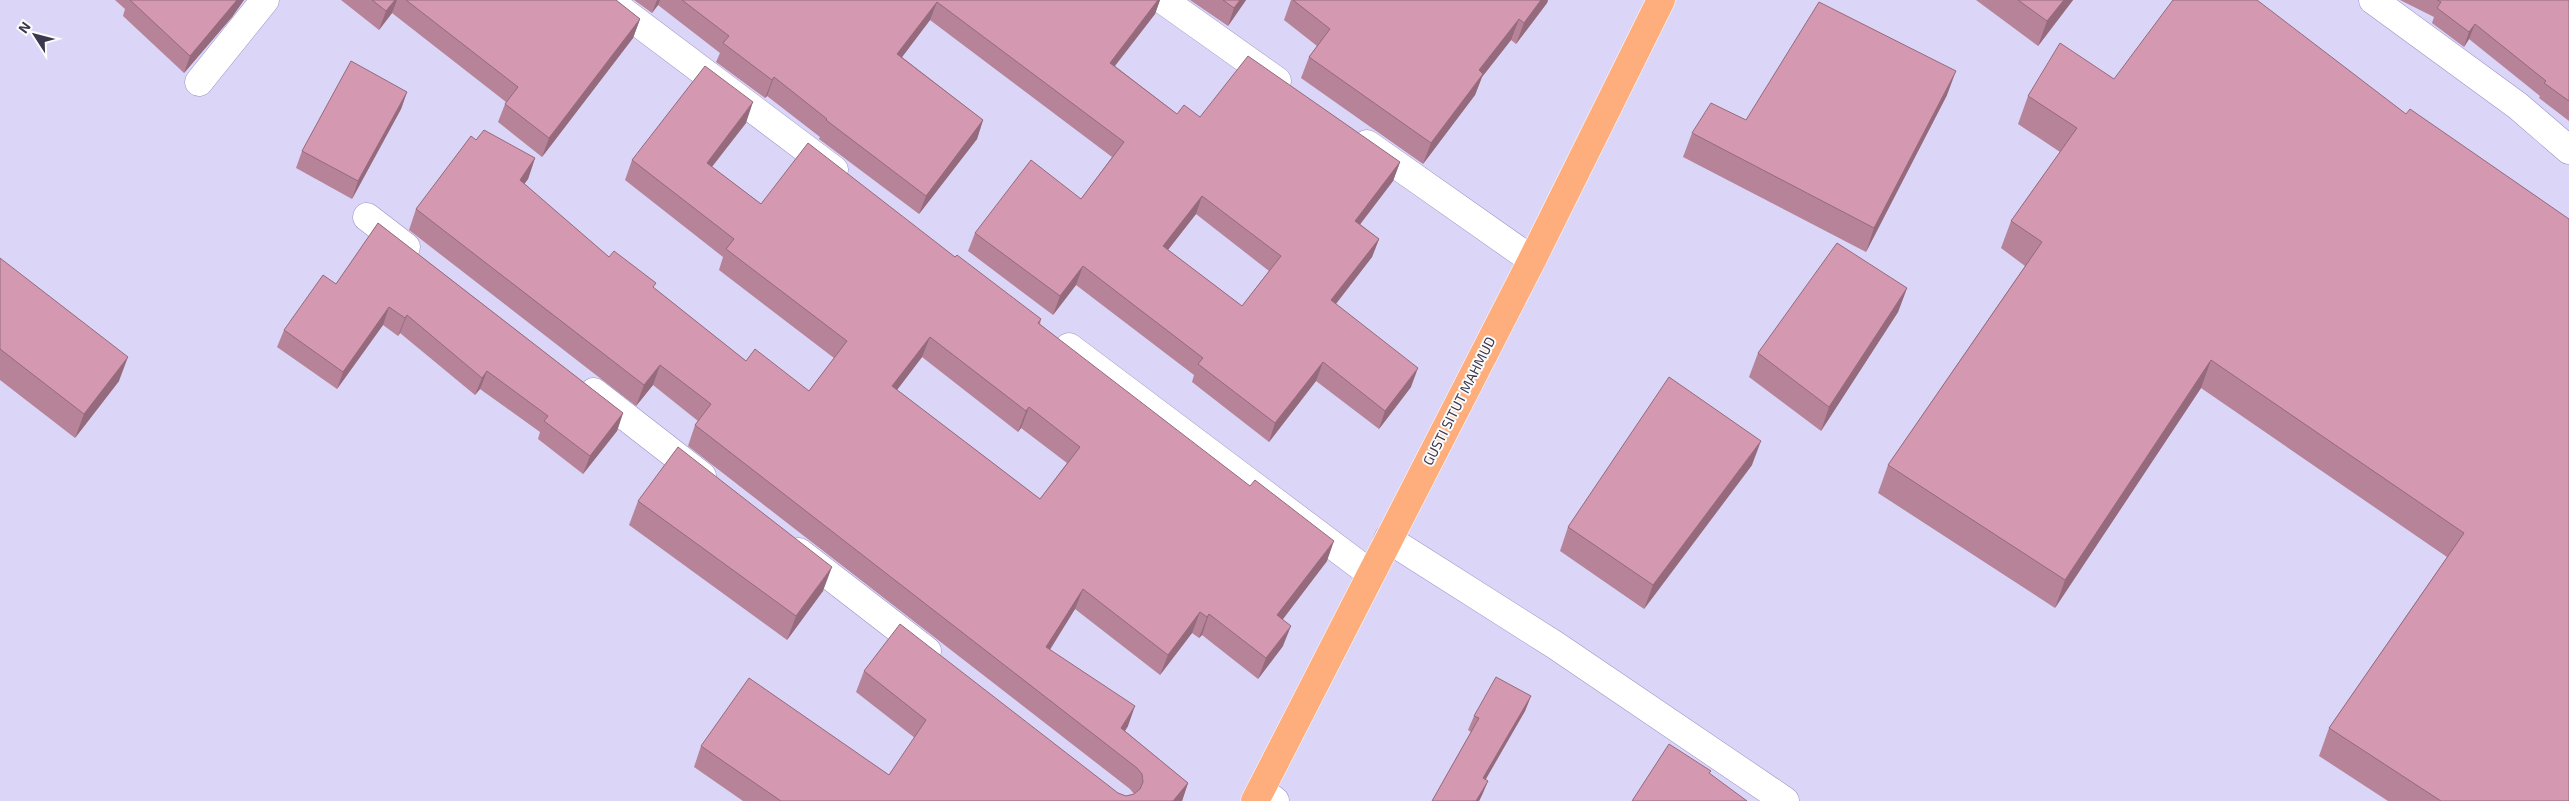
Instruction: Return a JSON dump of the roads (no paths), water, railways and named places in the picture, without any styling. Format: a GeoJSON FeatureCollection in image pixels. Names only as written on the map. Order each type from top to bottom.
{"type":"FeatureCollection","features":[{"type":"Feature","properties":{"kind":"highway","name":"GUSTI SITUT MAHMUD"},"geometry":{"type":"LineString","coordinates":[[1264,797],[1388,539],[1532,260],[1661,0]]}},
{"type":"Feature","properties":{"kind":"street"},"geometry":{"type":"LineString","coordinates":[[199,82],[265,0]]}},
{"type":"Feature","properties":{"kind":"street"},"geometry":{"type":"LineString","coordinates":[[608,0],[854,185]]}},
{"type":"Feature","properties":{"kind":"street"},"geometry":{"type":"LineString","coordinates":[[1163,0],[1299,96]]}},
{"type":"Feature","properties":{"kind":"street"},"geometry":{"type":"LineString","coordinates":[[2373,0],[2518,106],[2569,150]]}},
{"type":"Feature","properties":{"kind":"street"},"geometry":{"type":"LineString","coordinates":[[1347,130],[1532,260]]}},
{"type":"Feature","properties":{"kind":"street"},"geometry":{"type":"LineString","coordinates":[[367,217],[422,259]]}},
{"type":"Feature","properties":{"kind":"street"},"geometry":{"type":"LineString","coordinates":[[1053,335],[1371,574]]}},
{"type":"Feature","properties":{"kind":"street"},"geometry":{"type":"LineString","coordinates":[[571,375],[721,490]]}},
{"type":"Feature","properties":{"kind":"street"},"geometry":{"type":"LineString","coordinates":[[783,539],[948,667]]}},
{"type":"Feature","properties":{"kind":"street"},"geometry":{"type":"LineString","coordinates":[[1388,539],[1555,645],[1784,801]]}}]}
